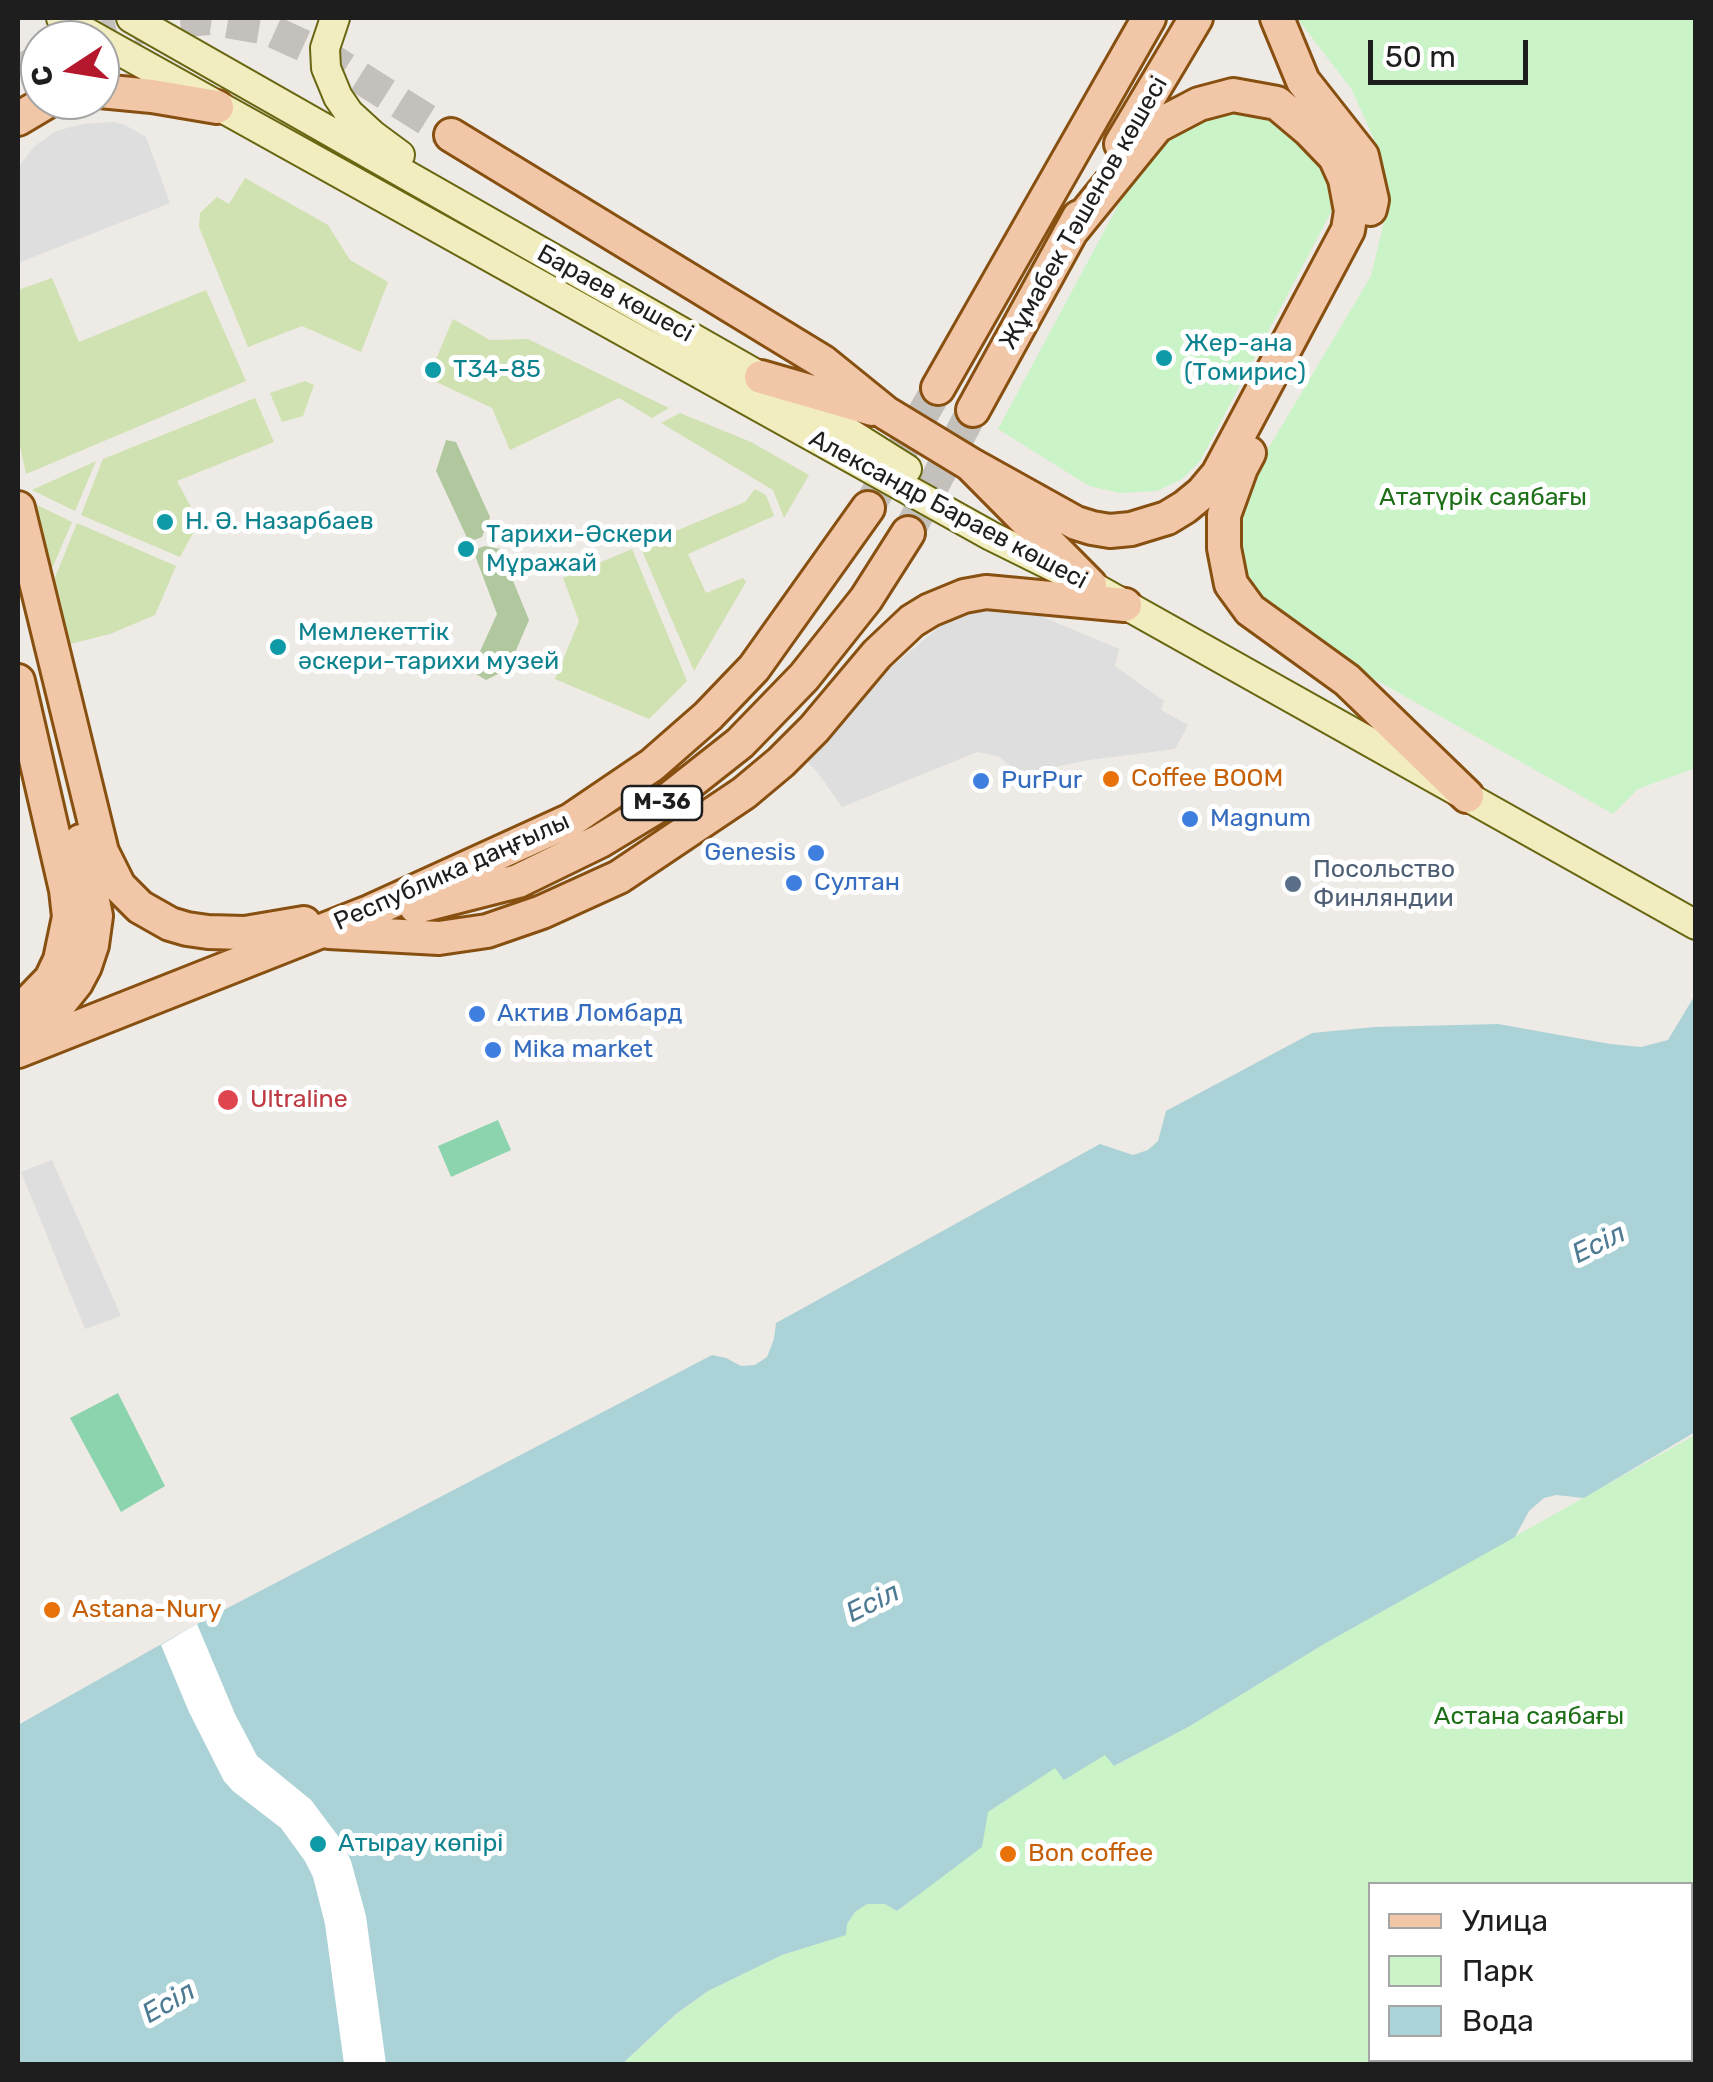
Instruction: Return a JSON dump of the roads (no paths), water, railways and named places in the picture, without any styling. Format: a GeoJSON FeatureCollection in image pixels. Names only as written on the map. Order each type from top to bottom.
{"type":"FeatureCollection","features":[{"type":"Feature","properties":{"kind":"main road","name":"Бараев көшесі"},"geometry":{"type":"LineString","coordinates":[[131,18],[761,377],[1090,586]]}},
{"type":"Feature","properties":{"kind":"main road"},"geometry":{"type":"LineString","coordinates":[[335,18],[324,48],[326,68],[338,97],[350,113],[492,226]]}},
{"type":"Feature","properties":{"kind":"main road","name":"Жұмабек Тәшенов көшесі"},"geometry":{"type":"LineString","coordinates":[[938,388],[1149,18]]}},
{"type":"Feature","properties":{"kind":"main road","name":"Жұмабек Тәшенов көшесі"},"geometry":{"type":"LineString","coordinates":[[973,410],[1070,233],[1196,18]]}},
{"type":"Feature","properties":{"kind":"main road"},"geometry":{"type":"LineString","coordinates":[[1278,18],[1304,82],[1362,156],[1372,200],[1364,248],[1235,484],[1224,515],[1230,584],[1250,610],[1347,680],[1467,796]]}},
{"type":"Feature","properties":{"kind":"main road"},"geometry":{"type":"LineString","coordinates":[[120,51],[217,107]]}},
{"type":"Feature","properties":{"kind":"main road"},"geometry":{"type":"LineString","coordinates":[[120,93],[217,107]]}},
{"type":"Feature","properties":{"kind":"main road"},"geometry":{"type":"LineString","coordinates":[[451,135],[822,362],[886,412],[970,464],[1076,523],[1110,530],[1131,529],[1167,518],[1185,507],[1218,474],[1348,230],[1351,211],[1345,179],[1335,157],[1277,103],[1233,94],[1200,104],[1157,126],[1070,233]]}},
{"type":"Feature","properties":{"kind":"main road","name":"Александр Бараев көшесі"},"geometry":{"type":"LineString","coordinates":[[217,107],[991,536],[1125,605],[1690,921]]}},
{"type":"Feature","properties":{"kind":"main road"},"geometry":{"type":"LineString","coordinates":[[761,377],[886,412]]}},
{"type":"Feature","properties":{"kind":"main road"},"geometry":{"type":"LineString","coordinates":[[970,464],[1090,586]]}},
{"type":"Feature","properties":{"kind":"main road"},"geometry":{"type":"LineString","coordinates":[[18,508],[102,852],[128,897],[170,924],[208,932],[245,932],[367,913]]}},
{"type":"Feature","properties":{"kind":"main road","name":"Республика даңғылы"},"geometry":{"type":"LineString","coordinates":[[18,1051],[367,913],[571,820],[652,765],[708,716],[754,668],[868,508]]}},
{"type":"Feature","properties":{"kind":"main road","name":"Республика даңғылы"},"geometry":{"type":"LineString","coordinates":[[320,932],[518,881],[600,841],[669,799],[740,743],[804,678],[866,599],[908,533]]}},
{"type":"Feature","properties":{"kind":"main road"},"geometry":{"type":"LineString","coordinates":[[18,585],[89,873],[96,916],[92,944],[76,983],[45,1016],[18,1031]]}},
{"type":"Feature","properties":{"kind":"main road"},"geometry":{"type":"LineString","coordinates":[[320,932],[439,938],[486,931],[542,912],[619,877],[756,782],[814,730],[912,621],[964,596],[986,592],[1125,605]]}},
{"type":"Feature","properties":{"kind":"main road"},"geometry":{"type":"LineString","coordinates":[[18,681],[69,917],[60,960],[50,979],[18,1014]]}},
{"type":"Feature","properties":{"kind":"water","name":"Есіл"},"geometry":{"type":"Polygon","coordinates":[[[1695,995],[1695,1432],[1584,1498],[1544,1498],[1529,1511],[1515,1537],[1114,1766],[1105,1755],[1064,1780],[1055,1768],[988,1812],[982,1847],[897,1911],[885,1904],[867,1904],[855,1912],[847,1924],[846,1935],[782,1955],[708,1991],[676,2014],[622,2064],[18,2064],[18,1725],[197,1624],[712,1355],[741,1366],[755,1365],[767,1357],[776,1323],[1100,1144],[1133,1155],[1148,1150],[1158,1141],[1166,1111],[1312,1033],[1498,1024],[1641,1047],[1668,1040],[1695,995]]]}},
{"type":"Feature","properties":{"kind":"tunnel"},"geometry":{"type":"LineString","coordinates":[[120,33],[209,19],[267,29],[324,55],[451,135]]}},
{"type":"Feature","properties":{"kind":"tunnel"},"geometry":{"type":"LineString","coordinates":[[868,508],[938,388]]}},
{"type":"Feature","properties":{"kind":"tunnel"},"geometry":{"type":"LineString","coordinates":[[908,533],[973,410]]}},
{"type":"Feature","properties":{"kind":"place","name":"Жер-ана (Томирис)"},"geometry":{"type":"Point","coordinates":[1164,358]}},
{"type":"Feature","properties":{"kind":"place","name":"Т34-85"},"geometry":{"type":"Point","coordinates":[433,370]}},
{"type":"Feature","properties":{"kind":"place","name":"Н. Ә. Назарбаев"},"geometry":{"type":"Point","coordinates":[165,522]}},
{"type":"Feature","properties":{"kind":"place","name":"Тарихи-Әскери Мұражай"},"geometry":{"type":"Point","coordinates":[466,549]}},
{"type":"Feature","properties":{"kind":"place","name":"Мемлекеттік әскери-тарихи музей"},"geometry":{"type":"Point","coordinates":[278,647]}},
{"type":"Feature","properties":{"kind":"place","name":"Coffee BOOM"},"geometry":{"type":"Point","coordinates":[1111,779]}},
{"type":"Feature","properties":{"kind":"place","name":"PurPur"},"geometry":{"type":"Point","coordinates":[981,781]}},
{"type":"Feature","properties":{"kind":"place","name":"Magnum"},"geometry":{"type":"Point","coordinates":[1190,819]}},
{"type":"Feature","properties":{"kind":"place","name":"Genesis"},"geometry":{"type":"Point","coordinates":[816,853]}},
{"type":"Feature","properties":{"kind":"place","name":"Султан"},"geometry":{"type":"Point","coordinates":[794,883]}},
{"type":"Feature","properties":{"kind":"place","name":"Посольство Финляндии"},"geometry":{"type":"Point","coordinates":[1293,884]}},
{"type":"Feature","properties":{"kind":"place","name":"Актив Ломбард"},"geometry":{"type":"Point","coordinates":[477,1014]}},
{"type":"Feature","properties":{"kind":"place","name":"Mika market"},"geometry":{"type":"Point","coordinates":[493,1050]}},
{"type":"Feature","properties":{"kind":"place","name":"Ultraline"},"geometry":{"type":"Point","coordinates":[228,1100]}},
{"type":"Feature","properties":{"kind":"place","name":"Astana-Nury"},"geometry":{"type":"Point","coordinates":[52,1610]}},
{"type":"Feature","properties":{"kind":"place","name":"Атырау көпірі"},"geometry":{"type":"Point","coordinates":[318,1844]}},
{"type":"Feature","properties":{"kind":"place","name":"Bon coffee"},"geometry":{"type":"Point","coordinates":[1008,1854]}},
{"type":"Feature","properties":{"kind":"park label","name":"Ататүрік саябағы"},"geometry":{"type":"Point","coordinates":[1483,498]}},
{"type":"Feature","properties":{"kind":"park label","name":"Астана саябағы"},"geometry":{"type":"Point","coordinates":[1529,1717]}}]}
